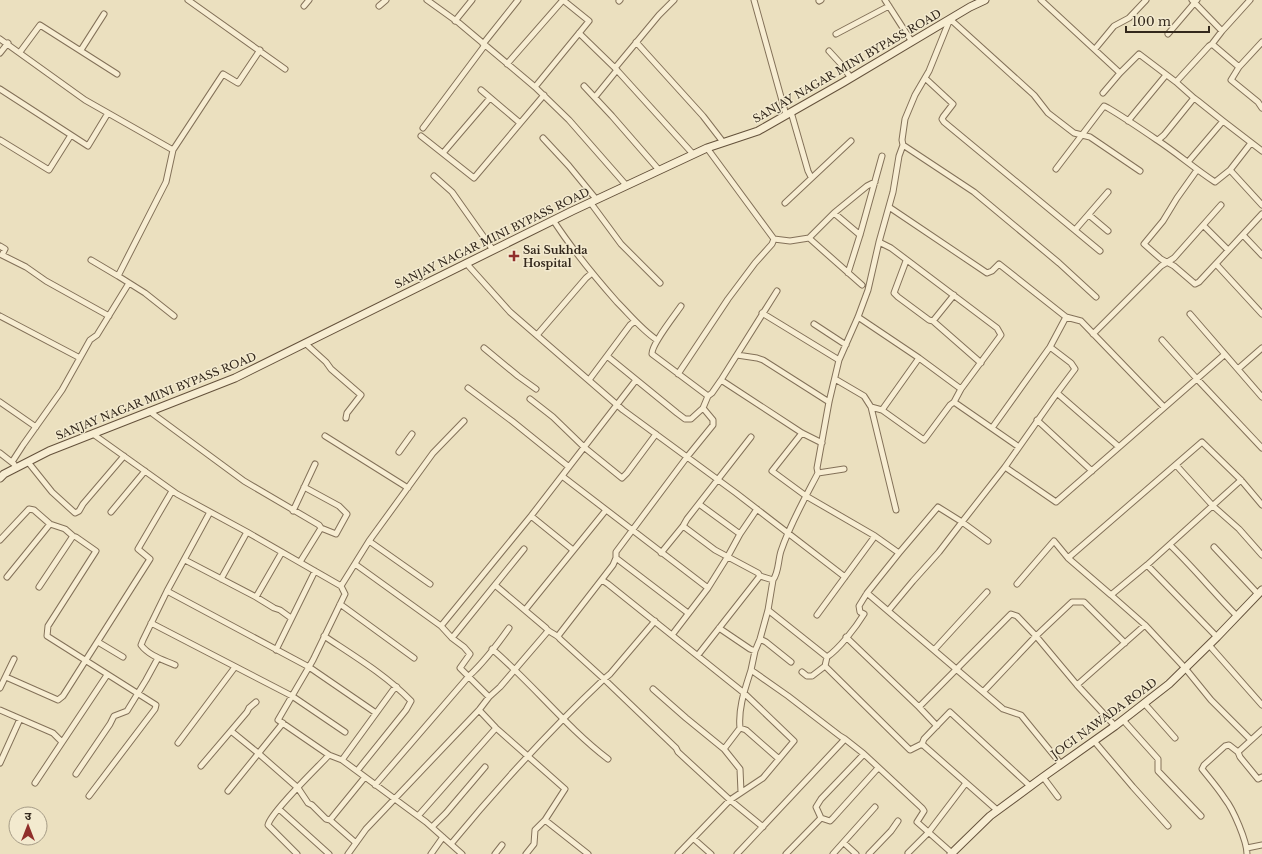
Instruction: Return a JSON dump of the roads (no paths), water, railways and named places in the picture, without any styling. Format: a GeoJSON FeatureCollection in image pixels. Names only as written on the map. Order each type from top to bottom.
{"type":"FeatureCollection","features":[{"type":"Feature","properties":{"kind":"street"},"geometry":{"type":"LineString","coordinates":[[188,0],[285,69]]}},
{"type":"Feature","properties":{"kind":"street"},"geometry":{"type":"LineString","coordinates":[[304,6],[309,0]]}},
{"type":"Feature","properties":{"kind":"street"},"geometry":{"type":"LineString","coordinates":[[379,6],[386,0]]}},
{"type":"Feature","properties":{"kind":"street"},"geometry":{"type":"LineString","coordinates":[[455,21],[472,0]]}},
{"type":"Feature","properties":{"kind":"street"},"geometry":{"type":"LineString","coordinates":[[423,128],[518,0]]}},
{"type":"Feature","properties":{"kind":"street"},"geometry":{"type":"LineString","coordinates":[[507,64],[563,0],[589,21],[535,87]]}},
{"type":"Feature","properties":{"kind":"street"},"geometry":{"type":"LineString","coordinates":[[595,97],[636,42],[674,0]]}},
{"type":"Feature","properties":{"kind":"street"},"geometry":{"type":"LineString","coordinates":[[754,0],[808,171],[812,177]]}},
{"type":"Feature","properties":{"kind":"street"},"geometry":{"type":"LineString","coordinates":[[885,0],[912,42]]}},
{"type":"Feature","properties":{"kind":"street","name":"SANJAY NAGAR MINI BYPASS ROAD"},"geometry":{"type":"LineString","coordinates":[[0,478],[15,465],[28,462],[49,451],[234,378],[626,185],[707,148],[758,131],[985,0]]}},
{"type":"Feature","properties":{"kind":"street"},"geometry":{"type":"LineString","coordinates":[[1041,0],[1120,73]]}},
{"type":"Feature","properties":{"kind":"street"},"geometry":{"type":"LineString","coordinates":[[1095,49],[1114,26],[1129,18],[1146,0]]}},
{"type":"Feature","properties":{"kind":"street"},"geometry":{"type":"LineString","coordinates":[[1176,82],[1208,46],[1212,44],[1250,0]]}},
{"type":"Feature","properties":{"kind":"street"},"geometry":{"type":"LineString","coordinates":[[430,1],[544,95],[569,120],[626,185]]}},
{"type":"Feature","properties":{"kind":"street"},"geometry":{"type":"LineString","coordinates":[[1168,34],[1195,1],[1222,31]]}},
{"type":"Feature","properties":{"kind":"street"},"geometry":{"type":"LineString","coordinates":[[836,34],[889,6]]}},
{"type":"Feature","properties":{"kind":"street"},"geometry":{"type":"LineString","coordinates":[[81,50],[104,14]]}},
{"type":"Feature","properties":{"kind":"street"},"geometry":{"type":"LineString","coordinates":[[724,749],[740,728],[739,717],[744,693],[768,610],[780,552],[818,473],[817,468],[829,402],[839,360],[868,290],[879,242],[893,192],[902,145],[905,119],[915,95],[929,71],[950,19],[1034,96],[1048,113],[1074,133],[1090,137],[1140,171]]}},
{"type":"Feature","properties":{"kind":"street"},"geometry":{"type":"LineString","coordinates":[[20,52],[40,25],[117,74]]}},
{"type":"Feature","properties":{"kind":"street"},"geometry":{"type":"LineString","coordinates":[[580,33],[616,69],[693,154]]}},
{"type":"Feature","properties":{"kind":"street"},"geometry":{"type":"LineString","coordinates":[[0,39],[8,43],[85,100],[173,150]]}},
{"type":"Feature","properties":{"kind":"street"},"geometry":{"type":"LineString","coordinates":[[636,42],[703,116],[723,142]]}},
{"type":"Feature","properties":{"kind":"street"},"geometry":{"type":"LineString","coordinates":[[1262,42],[1239,67],[1231,80],[1258,102],[1262,108]]}},
{"type":"Feature","properties":{"kind":"street"},"geometry":{"type":"LineString","coordinates":[[0,53],[8,43]]}},
{"type":"Feature","properties":{"kind":"street"},"geometry":{"type":"LineString","coordinates":[[1212,44],[1239,67]]}},
{"type":"Feature","properties":{"kind":"street"},"geometry":{"type":"LineString","coordinates":[[118,276],[166,182],[173,150],[223,74],[238,83],[260,50]]}},
{"type":"Feature","properties":{"kind":"street"},"geometry":{"type":"LineString","coordinates":[[829,51],[851,78]]}},
{"type":"Feature","properties":{"kind":"street"},"geometry":{"type":"LineString","coordinates":[[1104,93],[1120,73],[1139,54],[1262,151]]}},
{"type":"Feature","properties":{"kind":"street"},"geometry":{"type":"LineString","coordinates":[[1128,121],[1166,74]]}},
{"type":"Feature","properties":{"kind":"street"},"geometry":{"type":"LineString","coordinates":[[925,78],[953,104],[943,117],[942,119],[944,122],[1100,251]]}},
{"type":"Feature","properties":{"kind":"street"},"geometry":{"type":"LineString","coordinates":[[584,86],[659,170]]}},
{"type":"Feature","properties":{"kind":"street"},"geometry":{"type":"LineString","coordinates":[[0,89],[88,146],[108,112]]}},
{"type":"Feature","properties":{"kind":"street"},"geometry":{"type":"LineString","coordinates":[[481,90],[520,123]]}},
{"type":"Feature","properties":{"kind":"street"},"geometry":{"type":"LineString","coordinates":[[421,136],[474,178],[544,95]]}},
{"type":"Feature","properties":{"kind":"street"},"geometry":{"type":"LineString","coordinates":[[443,153],[490,98]]}},
{"type":"Feature","properties":{"kind":"street"},"geometry":{"type":"LineString","coordinates":[[1158,140],[1164,135],[1194,98]]}},
{"type":"Feature","properties":{"kind":"street"},"geometry":{"type":"LineString","coordinates":[[1056,169],[1104,106],[1158,140],[1215,182],[1230,170],[1251,143]]}},
{"type":"Feature","properties":{"kind":"street"},"geometry":{"type":"LineString","coordinates":[[1188,162],[1223,121]]}},
{"type":"Feature","properties":{"kind":"street"},"geometry":{"type":"LineString","coordinates":[[0,140],[49,170],[72,135]]}},
{"type":"Feature","properties":{"kind":"street"},"geometry":{"type":"LineString","coordinates":[[543,138],[569,166],[622,244],[660,283]]}},
{"type":"Feature","properties":{"kind":"street"},"geometry":{"type":"LineString","coordinates":[[785,204],[851,141]]}},
{"type":"Feature","properties":{"kind":"street"},"geometry":{"type":"LineString","coordinates":[[902,145],[974,192],[1059,263],[1096,297]]}},
{"type":"Feature","properties":{"kind":"street"},"geometry":{"type":"LineString","coordinates":[[707,148],[774,239],[790,241],[809,238],[834,214],[867,186],[875,182]]}},
{"type":"Feature","properties":{"kind":"street"},"geometry":{"type":"LineString","coordinates":[[848,273],[882,156]]}},
{"type":"Feature","properties":{"kind":"street"},"geometry":{"type":"LineString","coordinates":[[1197,170],[1163,221],[1144,244],[1161,259],[1195,284],[1199,282],[1262,214]]}},
{"type":"Feature","properties":{"kind":"street"},"geometry":{"type":"LineString","coordinates":[[1230,170],[1262,205]]}},
{"type":"Feature","properties":{"kind":"street"},"geometry":{"type":"LineString","coordinates":[[434,176],[452,192],[493,250]]}},
{"type":"Feature","properties":{"kind":"street"},"geometry":{"type":"LineString","coordinates":[[1075,230],[1108,192]]}},
{"type":"Feature","properties":{"kind":"street"},"geometry":{"type":"LineString","coordinates":[[1093,334],[1161,266],[1174,258],[1204,226],[1221,205]]}},
{"type":"Feature","properties":{"kind":"street"},"geometry":{"type":"LineString","coordinates":[[889,207],[987,273],[992,271],[999,264],[1066,317],[1081,322],[1164,407]]}},
{"type":"Feature","properties":{"kind":"street"},"geometry":{"type":"LineString","coordinates":[[834,214],[860,235]]}},
{"type":"Feature","properties":{"kind":"street"},"geometry":{"type":"LineString","coordinates":[[1089,215],[1108,230]]}},
{"type":"Feature","properties":{"kind":"street"},"geometry":{"type":"LineString","coordinates":[[553,220],[568,244],[592,273],[635,321],[649,335],[657,340]]}},
{"type":"Feature","properties":{"kind":"street"},"geometry":{"type":"LineString","coordinates":[[1204,226],[1228,250]]}},
{"type":"Feature","properties":{"kind":"street"},"geometry":{"type":"LineString","coordinates":[[1243,235],[1262,255]]}},
{"type":"Feature","properties":{"kind":"street"},"geometry":{"type":"LineString","coordinates":[[809,238],[862,285]]}},
{"type":"Feature","properties":{"kind":"street"},"geometry":{"type":"LineString","coordinates":[[678,374],[728,299],[774,239]]}},
{"type":"Feature","properties":{"kind":"street"},"geometry":{"type":"LineString","coordinates":[[871,407],[882,410],[924,440],[950,405],[954,402],[961,389],[1001,335],[997,328],[954,295],[891,248],[879,242]]}},
{"type":"Feature","properties":{"kind":"street"},"geometry":{"type":"LineString","coordinates":[[0,246],[6,249],[2,255],[26,267],[109,316]]}},
{"type":"Feature","properties":{"kind":"street"},"geometry":{"type":"LineString","coordinates":[[91,260],[129,283],[174,316]]}},
{"type":"Feature","properties":{"kind":"street"},"geometry":{"type":"LineString","coordinates":[[906,260],[894,293],[933,322],[981,363]]}},
{"type":"Feature","properties":{"kind":"street"},"geometry":{"type":"LineString","coordinates":[[466,263],[510,312],[617,404],[845,577]]}},
{"type":"Feature","properties":{"kind":"street"},"geometry":{"type":"LineString","coordinates":[[1216,264],[1262,314]]}},
{"type":"Feature","properties":{"kind":"street"},"geometry":{"type":"LineString","coordinates":[[537,335],[592,273]]}},
{"type":"Feature","properties":{"kind":"street"},"geometry":{"type":"LineString","coordinates":[[0,453],[15,465],[23,445],[62,390],[90,340],[97,335],[129,283]]}},
{"type":"Feature","properties":{"kind":"street"},"geometry":{"type":"LineString","coordinates":[[607,356],[685,419],[691,419],[703,408],[708,396],[712,393],[737,356],[762,313],[777,291]]}},
{"type":"Feature","properties":{"kind":"street"},"geometry":{"type":"LineString","coordinates":[[933,322],[954,295]]}},
{"type":"Feature","properties":{"kind":"street"},"geometry":{"type":"LineString","coordinates":[[681,306],[657,340],[652,354],[708,396]]}},
{"type":"Feature","properties":{"kind":"street"},"geometry":{"type":"LineString","coordinates":[[762,313],[839,360]]}},
{"type":"Feature","properties":{"kind":"street"},"geometry":{"type":"LineString","coordinates":[[1190,314],[1262,397]]}},
{"type":"Feature","properties":{"kind":"street"},"geometry":{"type":"LineString","coordinates":[[0,316],[80,358]]}},
{"type":"Feature","properties":{"kind":"street"},"geometry":{"type":"LineString","coordinates":[[858,317],[919,358],[961,389]]}},
{"type":"Feature","properties":{"kind":"street"},"geometry":{"type":"LineString","coordinates":[[992,428],[1050,347],[1066,317]]}},
{"type":"Feature","properties":{"kind":"street"},"geometry":{"type":"LineString","coordinates":[[589,380],[630,324],[635,321]]}},
{"type":"Feature","properties":{"kind":"street"},"geometry":{"type":"LineString","coordinates":[[814,324],[846,345]]}},
{"type":"Feature","properties":{"kind":"street"},"geometry":{"type":"LineString","coordinates":[[1162,340],[1262,448]]}},
{"type":"Feature","properties":{"kind":"street"},"geometry":{"type":"LineString","coordinates":[[305,343],[326,362],[331,369],[361,395],[346,418]]}},
{"type":"Feature","properties":{"kind":"street"},"geometry":{"type":"LineString","coordinates":[[888,611],[939,552],[1005,466],[1075,369],[1071,363],[1050,347]]}},
{"type":"Feature","properties":{"kind":"street"},"geometry":{"type":"LineString","coordinates":[[484,348],[536,389]]}},
{"type":"Feature","properties":{"kind":"street"},"geometry":{"type":"LineString","coordinates":[[1238,369],[1262,348]]}},
{"type":"Feature","properties":{"kind":"street"},"geometry":{"type":"LineString","coordinates":[[1005,466],[1035,488],[1039,489],[1051,500],[1056,502],[1224,355]]}},
{"type":"Feature","properties":{"kind":"street"},"geometry":{"type":"LineString","coordinates":[[737,356],[763,360],[829,402]]}},
{"type":"Feature","properties":{"kind":"street"},"geometry":{"type":"LineString","coordinates":[[882,410],[919,358]]}},
{"type":"Feature","properties":{"kind":"street"},"geometry":{"type":"LineString","coordinates":[[835,379],[864,396],[871,407],[896,510]]}},
{"type":"Feature","properties":{"kind":"street"},"geometry":{"type":"LineString","coordinates":[[441,626],[531,516],[568,467],[585,448],[636,380]]}},
{"type":"Feature","properties":{"kind":"street"},"geometry":{"type":"LineString","coordinates":[[721,380],[802,433],[822,442]]}},
{"type":"Feature","properties":{"kind":"street"},"geometry":{"type":"LineString","coordinates":[[468,388],[512,421],[568,467]]}},
{"type":"Feature","properties":{"kind":"street"},"geometry":{"type":"LineString","coordinates":[[1058,393],[1119,447]]}},
{"type":"Feature","properties":{"kind":"street"},"geometry":{"type":"LineString","coordinates":[[530,399],[553,417],[585,448],[622,478],[627,474],[656,434]]}},
{"type":"Feature","properties":{"kind":"street"},"geometry":{"type":"LineString","coordinates":[[0,402],[36,427]]}},
{"type":"Feature","properties":{"kind":"street"},"geometry":{"type":"LineString","coordinates":[[954,402],[1019,446]]}},
{"type":"Feature","properties":{"kind":"street"},"geometry":{"type":"LineString","coordinates":[[558,636],[613,565],[616,558],[616,552],[687,457],[713,425],[713,420],[703,408]]}},
{"type":"Feature","properties":{"kind":"street"},"geometry":{"type":"LineString","coordinates":[[149,411],[244,481],[319,525],[321,528],[336,534],[348,514],[339,506],[304,487]]}},
{"type":"Feature","properties":{"kind":"street"},"geometry":{"type":"LineString","coordinates":[[1037,420],[1092,471]]}},
{"type":"Feature","properties":{"kind":"street"},"geometry":{"type":"LineString","coordinates":[[341,586],[369,542],[433,453],[464,421]]}},
{"type":"Feature","properties":{"kind":"street"},"geometry":{"type":"LineString","coordinates":[[802,433],[772,471],[806,496],[874,536],[899,553]]}},
{"type":"Feature","properties":{"kind":"street"},"geometry":{"type":"LineString","coordinates":[[93,434],[172,491],[341,586],[344,594],[340,604],[308,667],[278,720],[329,755],[342,760],[418,816],[462,854]]}},
{"type":"Feature","properties":{"kind":"street"},"geometry":{"type":"LineString","coordinates":[[399,452],[412,434]]}},
{"type":"Feature","properties":{"kind":"street"},"geometry":{"type":"LineString","coordinates":[[325,436],[408,488]]}},
{"type":"Feature","properties":{"kind":"street"},"geometry":{"type":"LineString","coordinates":[[661,553],[751,437]]}},
{"type":"Feature","properties":{"kind":"street"},"geometry":{"type":"LineString","coordinates":[[1068,558],[1202,442],[1241,480],[1262,504]]}},
{"type":"Feature","properties":{"kind":"street"},"geometry":{"type":"LineString","coordinates":[[28,462],[52,492],[75,513],[124,456]]}},
{"type":"Feature","properties":{"kind":"street"},"geometry":{"type":"LineString","coordinates":[[293,510],[315,464]]}},
{"type":"Feature","properties":{"kind":"street"},"geometry":{"type":"LineString","coordinates":[[1176,465],[1213,506],[1239,529],[1262,555]]}},
{"type":"Feature","properties":{"kind":"street"},"geometry":{"type":"LineString","coordinates":[[818,473],[844,469]]}},
{"type":"Feature","properties":{"kind":"street"},"geometry":{"type":"LineString","coordinates":[[111,512],[145,471]]}},
{"type":"Feature","properties":{"kind":"street"},"geometry":{"type":"LineString","coordinates":[[562,476],[708,588]]}},
{"type":"Feature","properties":{"kind":"street"},"geometry":{"type":"LineString","coordinates":[[1111,595],[1241,480]]}},
{"type":"Feature","properties":{"kind":"street"},"geometry":{"type":"LineString","coordinates":[[6,677],[58,700],[63,696],[150,559],[138,549],[172,491]]}},
{"type":"Feature","properties":{"kind":"street"},"geometry":{"type":"LineString","coordinates":[[699,504],[740,534]]}},
{"type":"Feature","properties":{"kind":"street"},"geometry":{"type":"LineString","coordinates":[[802,672],[807,676],[812,676],[825,666],[827,657],[846,637],[864,614],[860,612],[859,606],[867,593],[938,507],[988,541]]}},
{"type":"Feature","properties":{"kind":"street"},"geometry":{"type":"LineString","coordinates":[[0,540],[29,509],[34,510],[50,524],[65,530],[96,551],[48,626],[47,636],[156,705],[155,709],[89,796]]}},
{"type":"Feature","properties":{"kind":"street"},"geometry":{"type":"LineString","coordinates":[[672,635],[708,588],[740,534],[757,509]]}},
{"type":"Feature","properties":{"kind":"street"},"geometry":{"type":"LineString","coordinates":[[525,610],[606,510]]}},
{"type":"Feature","properties":{"kind":"street"},"geometry":{"type":"LineString","coordinates":[[175,665],[158,658],[144,649],[141,645],[167,591],[210,512]]}},
{"type":"Feature","properties":{"kind":"street"},"geometry":{"type":"LineString","coordinates":[[531,516],[573,550]]}},
{"type":"Feature","properties":{"kind":"street"},"geometry":{"type":"LineString","coordinates":[[7,577],[50,524]]}},
{"type":"Feature","properties":{"kind":"street"},"geometry":{"type":"LineString","coordinates":[[683,526],[715,550],[758,573],[760,576],[773,580]]}},
{"type":"Feature","properties":{"kind":"street"},"geometry":{"type":"LineString","coordinates":[[300,562],[321,528]]}},
{"type":"Feature","properties":{"kind":"street"},"geometry":{"type":"LineString","coordinates":[[221,579],[247,532]]}},
{"type":"Feature","properties":{"kind":"street"},"geometry":{"type":"LineString","coordinates":[[39,587],[73,536]]}},
{"type":"Feature","properties":{"kind":"street"},"geometry":{"type":"LineString","coordinates":[[817,615],[874,536]]}},
{"type":"Feature","properties":{"kind":"street"},"geometry":{"type":"LineString","coordinates":[[369,542],[430,584]]}},
{"type":"Feature","properties":{"kind":"street"},"geometry":{"type":"LineString","coordinates":[[1017,584],[1054,542],[1068,558],[1145,625],[1185,668],[1211,700],[1250,740]]}},
{"type":"Feature","properties":{"kind":"street"},"geometry":{"type":"LineString","coordinates":[[1170,544],[1194,568],[1219,598],[1237,616]]}},
{"type":"Feature","properties":{"kind":"street"},"geometry":{"type":"LineString","coordinates":[[1214,547],[1260,592]]}},
{"type":"Feature","properties":{"kind":"street"},"geometry":{"type":"LineString","coordinates":[[452,638],[524,549]]}},
{"type":"Feature","properties":{"kind":"street"},"geometry":{"type":"LineString","coordinates":[[256,596],[282,552]]}},
{"type":"Feature","properties":{"kind":"street"},"geometry":{"type":"LineString","coordinates":[[616,558],[688,613]]}},
{"type":"Feature","properties":{"kind":"street"},"geometry":{"type":"LineString","coordinates":[[185,560],[256,596],[291,618]]}},
{"type":"Feature","properties":{"kind":"street"},"geometry":{"type":"LineString","coordinates":[[356,564],[441,626],[452,638],[464,647],[470,654],[460,668],[489,697]]}},
{"type":"Feature","properties":{"kind":"street"},"geometry":{"type":"LineString","coordinates":[[1147,564],[1217,637]]}},
{"type":"Feature","properties":{"kind":"street"},"geometry":{"type":"LineString","coordinates":[[276,650],[315,571]]}},
{"type":"Feature","properties":{"kind":"street"},"geometry":{"type":"LineString","coordinates":[[698,655],[760,576]]}},
{"type":"Feature","properties":{"kind":"street"},"geometry":{"type":"LineString","coordinates":[[602,580],[744,693],[794,742],[763,778],[730,800],[678,854]]}},
{"type":"Feature","properties":{"kind":"street"},"geometry":{"type":"LineString","coordinates":[[495,585],[548,631],[558,636],[676,748],[678,752],[730,800],[763,827]]}},
{"type":"Feature","properties":{"kind":"street"},"geometry":{"type":"LineString","coordinates":[[167,591],[308,667],[376,713]]}},
{"type":"Feature","properties":{"kind":"street"},"geometry":{"type":"LineString","coordinates":[[934,650],[988,592]]}},
{"type":"Feature","properties":{"kind":"street","name":"JOGI NAWADA ROAD"},"geometry":{"type":"LineString","coordinates":[[951,854],[997,810],[1115,726],[1169,684],[1260,592]]}},
{"type":"Feature","properties":{"kind":"street"},"geometry":{"type":"LineString","coordinates":[[867,593],[1003,709],[1020,715],[1061,764]]}},
{"type":"Feature","properties":{"kind":"street"},"geometry":{"type":"LineString","coordinates":[[984,692],[1036,636],[1072,602],[1084,602],[1125,643]]}},
{"type":"Feature","properties":{"kind":"street"},"geometry":{"type":"LineString","coordinates":[[340,604],[414,658]]}},
{"type":"Feature","properties":{"kind":"street"},"geometry":{"type":"LineString","coordinates":[[768,610],[827,657]]}},
{"type":"Feature","properties":{"kind":"street"},"geometry":{"type":"LineString","coordinates":[[919,707],[1011,614],[1017,616],[1036,636],[1077,685],[1115,726]]}},
{"type":"Feature","properties":{"kind":"street"},"geometry":{"type":"LineString","coordinates":[[451,844],[527,756],[563,718],[610,674],[655,621]]}},
{"type":"Feature","properties":{"kind":"street"},"geometry":{"type":"LineString","coordinates":[[151,623],[292,696],[345,732]]}},
{"type":"Feature","properties":{"kind":"street"},"geometry":{"type":"LineString","coordinates":[[1077,685],[1145,625]]}},
{"type":"Feature","properties":{"kind":"street"},"geometry":{"type":"LineString","coordinates":[[376,785],[469,676],[477,669],[492,649],[500,642],[509,628]]}},
{"type":"Feature","properties":{"kind":"street"},"geometry":{"type":"LineString","coordinates":[[719,628],[755,651]]}},
{"type":"Feature","properties":{"kind":"street"},"geometry":{"type":"LineString","coordinates":[[348,854],[366,829],[479,710],[548,631]]}},
{"type":"Feature","properties":{"kind":"street"},"geometry":{"type":"LineString","coordinates":[[324,636],[374,669],[397,687],[411,701],[406,710],[357,771]]}},
{"type":"Feature","properties":{"kind":"street"},"geometry":{"type":"LineString","coordinates":[[846,637],[937,726]]}},
{"type":"Feature","properties":{"kind":"street"},"geometry":{"type":"LineString","coordinates":[[760,639],[791,662]]}},
{"type":"Feature","properties":{"kind":"street"},"geometry":{"type":"LineString","coordinates":[[98,642],[123,657]]}},
{"type":"Feature","properties":{"kind":"street"},"geometry":{"type":"LineString","coordinates":[[1209,645],[1262,705]]}},
{"type":"Feature","properties":{"kind":"street"},"geometry":{"type":"LineString","coordinates":[[492,649],[515,669],[563,718],[608,759]]}},
{"type":"Feature","properties":{"kind":"street"},"geometry":{"type":"LineString","coordinates":[[76,774],[114,716],[127,711],[158,658]]}},
{"type":"Feature","properties":{"kind":"street"},"geometry":{"type":"LineString","coordinates":[[0,688],[14,659]]}},
{"type":"Feature","properties":{"kind":"street"},"geometry":{"type":"LineString","coordinates":[[825,666],[910,750],[922,744],[924,739],[950,712],[1030,786]]}},
{"type":"Feature","properties":{"kind":"street"},"geometry":{"type":"LineString","coordinates":[[178,742],[235,667]]}},
{"type":"Feature","properties":{"kind":"street"},"geometry":{"type":"LineString","coordinates":[[751,670],[788,696],[864,754],[922,808],[924,811],[917,822],[951,854]]}},
{"type":"Feature","properties":{"kind":"street"},"geometry":{"type":"LineString","coordinates":[[35,784],[107,674]]}},
{"type":"Feature","properties":{"kind":"street"},"geometry":{"type":"LineString","coordinates":[[342,760],[393,690],[397,687]]}},
{"type":"Feature","properties":{"kind":"street"},"geometry":{"type":"LineString","coordinates":[[654,689],[724,749],[740,769],[741,792]]}},
{"type":"Feature","properties":{"kind":"street"},"geometry":{"type":"LineString","coordinates":[[201,766],[249,708],[256,702]]}},
{"type":"Feature","properties":{"kind":"street"},"geometry":{"type":"LineString","coordinates":[[1144,703],[1175,738]]}},
{"type":"Feature","properties":{"kind":"street"},"geometry":{"type":"LineString","coordinates":[[0,710],[53,733],[62,742]]}},
{"type":"Feature","properties":{"kind":"street"},"geometry":{"type":"LineString","coordinates":[[479,710],[496,728],[565,789],[545,820],[535,830],[534,844],[526,854]]}},
{"type":"Feature","properties":{"kind":"street"},"geometry":{"type":"LineString","coordinates":[[0,763],[20,719]]}},
{"type":"Feature","properties":{"kind":"street"},"geometry":{"type":"LineString","coordinates":[[1123,720],[1158,759],[1158,770],[1201,816]]}},
{"type":"Feature","properties":{"kind":"street"},"geometry":{"type":"LineString","coordinates":[[228,791],[283,723]]}},
{"type":"Feature","properties":{"kind":"street"},"geometry":{"type":"LineString","coordinates":[[418,816],[496,728]]}},
{"type":"Feature","properties":{"kind":"street"},"geometry":{"type":"LineString","coordinates":[[740,728],[746,730],[779,759]]}},
{"type":"Feature","properties":{"kind":"street"},"geometry":{"type":"LineString","coordinates":[[1238,752],[1262,730]]}},
{"type":"Feature","properties":{"kind":"street"},"geometry":{"type":"LineString","coordinates":[[231,731],[298,788],[308,804],[312,805],[326,819],[330,820],[356,843]]}},
{"type":"Feature","properties":{"kind":"street"},"geometry":{"type":"LineString","coordinates":[[736,854],[845,739]]}},
{"type":"Feature","properties":{"kind":"street"},"geometry":{"type":"LineString","coordinates":[[1094,741],[1168,826]]}},
{"type":"Feature","properties":{"kind":"street"},"geometry":{"type":"LineString","coordinates":[[922,744],[997,810]]}},
{"type":"Feature","properties":{"kind":"street"},"geometry":{"type":"LineString","coordinates":[[1262,777],[1258,779],[1240,757],[1238,752],[1229,745],[1225,746],[1204,765],[1202,769],[1226,800],[1241,832],[1246,851],[1262,845]]}},
{"type":"Feature","properties":{"kind":"street"},"geometry":{"type":"LineString","coordinates":[[864,754],[821,799],[816,807],[821,818],[830,821],[878,768]]}},
{"type":"Feature","properties":{"kind":"street"},"geometry":{"type":"LineString","coordinates":[[297,854],[268,825],[269,820],[329,755]]}},
{"type":"Feature","properties":{"kind":"street"},"geometry":{"type":"LineString","coordinates":[[432,827],[446,813],[485,767]]}},
{"type":"Feature","properties":{"kind":"street"},"geometry":{"type":"LineString","coordinates":[[330,820],[364,777]]}},
{"type":"Feature","properties":{"kind":"street"},"geometry":{"type":"LineString","coordinates":[[1043,777],[1058,797]]}},
{"type":"Feature","properties":{"kind":"street"},"geometry":{"type":"LineString","coordinates":[[908,853],[928,833],[966,783]]}},
{"type":"Feature","properties":{"kind":"street"},"geometry":{"type":"LineString","coordinates":[[833,854],[875,807]]}},
{"type":"Feature","properties":{"kind":"street"},"geometry":{"type":"LineString","coordinates":[[279,809],[329,854]]}},
{"type":"Feature","properties":{"kind":"street"},"geometry":{"type":"LineString","coordinates":[[787,854],[821,818]]}},
{"type":"Feature","properties":{"kind":"street"},"geometry":{"type":"LineString","coordinates":[[545,820],[588,854]]}},
{"type":"Feature","properties":{"kind":"street"},"geometry":{"type":"LineString","coordinates":[[869,854],[891,831],[898,821]]}},
{"type":"Feature","properties":{"kind":"street"},"geometry":{"type":"LineString","coordinates":[[431,854],[443,837]]}},
{"type":"Feature","properties":{"kind":"street"},"geometry":{"type":"LineString","coordinates":[[694,838],[711,854]]}},
{"type":"Feature","properties":{"kind":"street"},"geometry":{"type":"LineString","coordinates":[[844,843],[856,854]]}},
{"type":"Feature","properties":{"kind":"street"},"geometry":{"type":"LineString","coordinates":[[495,854],[502,845]]}},
{"type":"Feature","properties":{"kind":"place","name":"Sai Sukhda Hospital"},"geometry":{"type":"Point","coordinates":[514,256]}}]}
